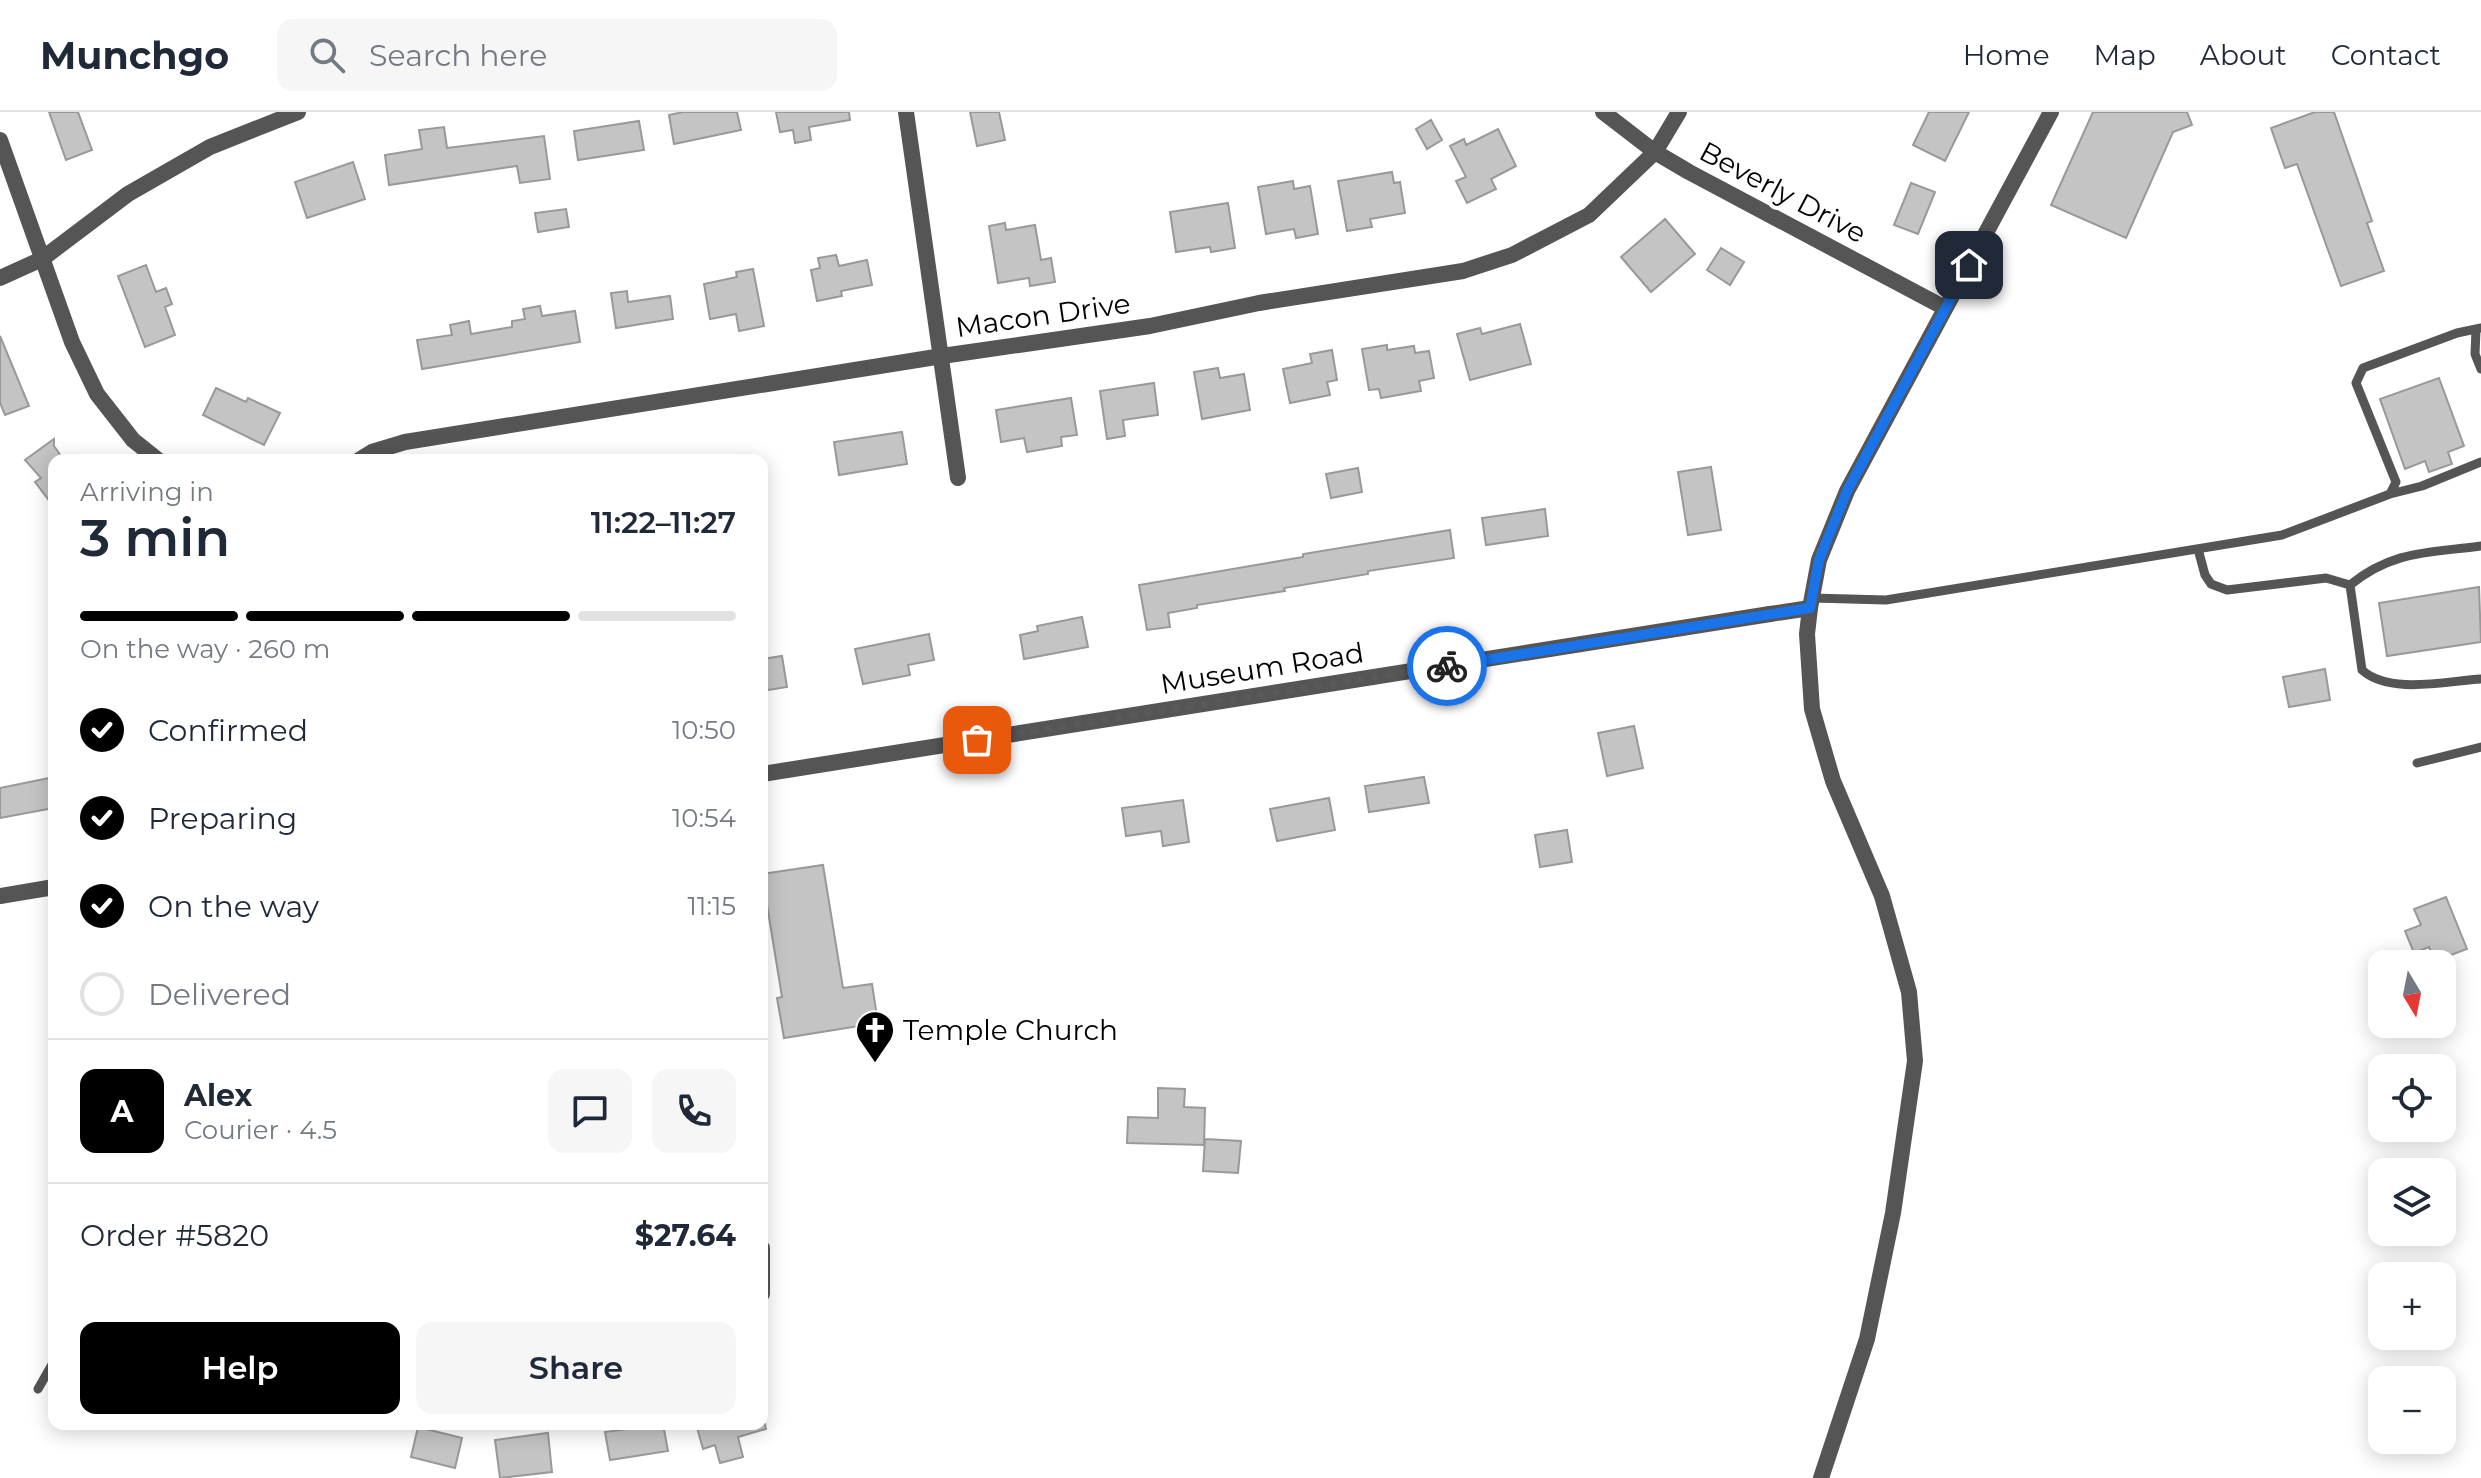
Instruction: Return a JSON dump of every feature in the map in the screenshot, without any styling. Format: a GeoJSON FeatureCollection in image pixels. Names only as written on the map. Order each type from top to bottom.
{"type":"FeatureCollection","features":[{"type":"Feature","properties":{"kind":"street"},"geometry":{"type":"LineString","coordinates":[[0,278],[42,259],[128,194],[210,147],[298,112]]}},
{"type":"Feature","properties":{"kind":"street"},"geometry":{"type":"LineString","coordinates":[[906,112],[958,478]]}},
{"type":"Feature","properties":{"kind":"street","name":"Beverly Drive"},"geometry":{"type":"LineString","coordinates":[[1603,112],[1655,152],[1945,308]]}},
{"type":"Feature","properties":{"kind":"street","name":"Macon Drive"},"geometry":{"type":"LineString","coordinates":[[369,454],[405,442],[1150,326],[1259,303],[1463,271],[1512,255],[1589,215],[1655,152],[1679,112]]}},
{"type":"Feature","properties":{"kind":"street"},"geometry":{"type":"LineString","coordinates":[[1821,1478],[1867,1339],[1893,1213],[1915,1061],[1909,992],[1882,896],[1833,781],[1812,709],[1807,634],[1811,603],[1819,560],[1847,491],[2051,112]]}},
{"type":"Feature","properties":{"kind":"street"},"geometry":{"type":"LineString","coordinates":[[0,140],[72,342],[97,394],[133,440],[150,454]]}},
{"type":"Feature","properties":{"kind":"street","name":"Museum Road"},"geometry":{"type":"LineString","coordinates":[[768,773],[1770,614],[1811,603]]}},
{"type":"Feature","properties":{"kind":"street"},"geometry":{"type":"LineString","coordinates":[[0,896],[48,888]]}},
{"type":"Feature","properties":{"kind":"lane"},"geometry":{"type":"LineString","coordinates":[[2390,494],[2396,482],[2356,383],[2363,368],[2457,333],[2478,329],[2475,354],[2481,369]]}},
{"type":"Feature","properties":{"kind":"lane"},"geometry":{"type":"LineString","coordinates":[[1811,603],[1886,600],[2282,535],[2481,462]]}},
{"type":"Feature","properties":{"kind":"lane"},"geometry":{"type":"LineString","coordinates":[[2350,585],[2372,567],[2397,557],[2481,546]]}},
{"type":"Feature","properties":{"kind":"lane"},"geometry":{"type":"LineString","coordinates":[[2198,549],[2205,575],[2211,584],[2227,590],[2326,578],[2350,585]]}},
{"type":"Feature","properties":{"kind":"lane"},"geometry":{"type":"LineString","coordinates":[[2350,585],[2362,670],[2374,681],[2406,684],[2481,679]]}},
{"type":"Feature","properties":{"kind":"lane"},"geometry":{"type":"LineString","coordinates":[[2417,763],[2481,747]]}},
{"type":"Feature","properties":{"kind":"lane"},"geometry":{"type":"LineString","coordinates":[[38,1389],[48,1372]]}},
{"type":"Feature","properties":{"kind":"building"},"geometry":{"type":"Polygon","coordinates":[[[49,112],[78,112],[92,150],[66,160],[49,112]]]}},
{"type":"Feature","properties":{"kind":"building"},"geometry":{"type":"Polygon","coordinates":[[[737,112],[741,130],[674,144],[669,115],[737,112]]]}},
{"type":"Feature","properties":{"kind":"building"},"geometry":{"type":"Polygon","coordinates":[[[776,112],[849,112],[850,120],[809,127],[811,140],[795,143],[793,130],[780,132],[776,112]]]}},
{"type":"Feature","properties":{"kind":"building"},"geometry":{"type":"Polygon","coordinates":[[[970,112],[999,112],[1005,140],[977,146],[970,112]]]}},
{"type":"Feature","properties":{"kind":"building"},"geometry":{"type":"Polygon","coordinates":[[[1929,112],[1969,112],[1945,161],[1913,145],[1929,112]]]}},
{"type":"Feature","properties":{"kind":"building"},"geometry":{"type":"Polygon","coordinates":[[[2093,112],[2187,112],[2192,125],[2173,132],[2126,238],[2051,205],[2093,112]]]}},
{"type":"Feature","properties":{"kind":"building"},"geometry":{"type":"Polygon","coordinates":[[[2315,112],[2334,112],[2372,221],[2367,223],[2384,271],[2341,286],[2297,164],[2285,168],[2271,128],[2315,112]]]}},
{"type":"Feature","properties":{"kind":"building"},"geometry":{"type":"Polygon","coordinates":[[[1431,120],[1442,140],[1427,149],[1416,129],[1431,120]]]}},
{"type":"Feature","properties":{"kind":"building"},"geometry":{"type":"Polygon","coordinates":[[[639,121],[644,150],[578,160],[574,131],[639,121]]]}},
{"type":"Feature","properties":{"kind":"building"},"geometry":{"type":"Polygon","coordinates":[[[444,127],[447,148],[544,136],[550,179],[520,183],[517,166],[389,185],[385,155],[422,149],[419,130],[444,127]]]}},
{"type":"Feature","properties":{"kind":"building"},"geometry":{"type":"Polygon","coordinates":[[[1498,129],[1516,166],[1491,179],[1496,189],[1467,203],[1456,181],[1466,177],[1450,146],[1464,139],[1466,145],[1498,129]]]}},
{"type":"Feature","properties":{"kind":"building"},"geometry":{"type":"Polygon","coordinates":[[[353,162],[365,199],[307,218],[295,182],[353,162]]]}},
{"type":"Feature","properties":{"kind":"building"},"geometry":{"type":"Polygon","coordinates":[[[1392,172],[1394,183],[1400,182],[1405,213],[1370,219],[1372,227],[1347,231],[1338,181],[1392,172]]]}},
{"type":"Feature","properties":{"kind":"building"},"geometry":{"type":"Polygon","coordinates":[[[1293,181],[1294,189],[1310,186],[1318,234],[1296,238],[1294,229],[1266,234],[1258,187],[1293,181]]]}},
{"type":"Feature","properties":{"kind":"building"},"geometry":{"type":"Polygon","coordinates":[[[1911,183],[1935,192],[1918,234],[1894,225],[1911,183]]]}},
{"type":"Feature","properties":{"kind":"building"},"geometry":{"type":"Polygon","coordinates":[[[1228,203],[1235,248],[1211,252],[1210,247],[1176,252],[1170,212],[1228,203]]]}},
{"type":"Feature","properties":{"kind":"building"},"geometry":{"type":"Polygon","coordinates":[[[566,209],[569,227],[538,232],[535,213],[566,209]]]}},
{"type":"Feature","properties":{"kind":"building"},"geometry":{"type":"Polygon","coordinates":[[[1665,219],[1695,254],[1651,292],[1621,257],[1665,219]]]}},
{"type":"Feature","properties":{"kind":"building"},"geometry":{"type":"Polygon","coordinates":[[[1005,223],[1006,230],[1035,225],[1041,260],[1051,258],[1055,282],[1030,286],[1029,278],[998,283],[989,226],[1005,223]]]}},
{"type":"Feature","properties":{"kind":"building"},"geometry":{"type":"Polygon","coordinates":[[[1721,248],[1744,262],[1730,285],[1707,270],[1721,248]]]}},
{"type":"Feature","properties":{"kind":"building"},"geometry":{"type":"Polygon","coordinates":[[[836,255],[839,266],[867,260],[872,285],[841,291],[842,296],[817,301],[811,270],[820,268],[818,258],[836,255]]]}},
{"type":"Feature","properties":{"kind":"building"},"geometry":{"type":"Polygon","coordinates":[[[146,265],[156,292],[166,288],[172,304],[165,307],[175,335],[145,347],[118,276],[146,265]]]}},
{"type":"Feature","properties":{"kind":"building"},"geometry":{"type":"Polygon","coordinates":[[[753,269],[764,326],[739,331],[736,314],[710,319],[704,284],[737,277],[736,272],[753,269]]]}},
{"type":"Feature","properties":{"kind":"building"},"geometry":{"type":"Polygon","coordinates":[[[627,291],[628,302],[670,296],[673,319],[616,328],[611,293],[627,291]]]}},
{"type":"Feature","properties":{"kind":"building"},"geometry":{"type":"Polygon","coordinates":[[[540,306],[542,316],[575,311],[580,342],[422,369],[417,340],[452,335],[450,325],[469,321],[471,334],[512,327],[512,321],[525,319],[523,309],[540,306]]]}},
{"type":"Feature","properties":{"kind":"building"},"geometry":{"type":"Polygon","coordinates":[[[1520,324],[1531,364],[1470,380],[1457,334],[1480,328],[1482,334],[1520,324]]]}},
{"type":"Feature","properties":{"kind":"building"},"geometry":{"type":"Polygon","coordinates":[[[0,336],[29,406],[5,415],[0,403],[0,336]]]}},
{"type":"Feature","properties":{"kind":"building"},"geometry":{"type":"Polygon","coordinates":[[[1387,345],[1387,350],[1414,346],[1415,353],[1429,351],[1434,378],[1419,381],[1421,391],[1381,398],[1379,389],[1369,390],[1362,349],[1387,345]]]}},
{"type":"Feature","properties":{"kind":"building"},"geometry":{"type":"Polygon","coordinates":[[[1332,350],[1337,380],[1327,382],[1330,395],[1290,403],[1283,369],[1312,363],[1310,354],[1332,350]]]}},
{"type":"Feature","properties":{"kind":"building"},"geometry":{"type":"Polygon","coordinates":[[[1218,368],[1220,378],[1244,374],[1250,410],[1202,419],[1194,372],[1218,368]]]}},
{"type":"Feature","properties":{"kind":"building"},"geometry":{"type":"Polygon","coordinates":[[[2439,378],[2464,446],[2448,452],[2452,464],[2429,472],[2425,461],[2405,469],[2380,399],[2439,378]]]}},
{"type":"Feature","properties":{"kind":"building"},"geometry":{"type":"Polygon","coordinates":[[[1154,383],[1158,415],[1123,420],[1125,436],[1107,439],[1100,391],[1154,383]]]}},
{"type":"Feature","properties":{"kind":"building"},"geometry":{"type":"Polygon","coordinates":[[[216,388],[280,413],[264,445],[203,415],[216,388]]]}},
{"type":"Feature","properties":{"kind":"building"},"geometry":{"type":"Polygon","coordinates":[[[1071,398],[1077,435],[1061,437],[1062,446],[1027,452],[1024,438],[1001,442],[996,410],[1071,398]]]}},
{"type":"Feature","properties":{"kind":"building"},"geometry":{"type":"Polygon","coordinates":[[[902,432],[907,464],[839,475],[834,442],[902,432]]]}},
{"type":"Feature","properties":{"kind":"building"},"geometry":{"type":"Polygon","coordinates":[[[54,439],[54,446],[60,454],[48,454],[48,499],[35,482],[41,478],[25,460],[54,439]]]}},
{"type":"Feature","properties":{"kind":"building"},"geometry":{"type":"Polygon","coordinates":[[[1711,467],[1721,530],[1688,535],[1678,472],[1711,467]]]}},
{"type":"Feature","properties":{"kind":"building"},"geometry":{"type":"Polygon","coordinates":[[[1358,468],[1362,492],[1331,498],[1326,474],[1358,468]]]}},
{"type":"Feature","properties":{"kind":"building"},"geometry":{"type":"Polygon","coordinates":[[[1545,509],[1548,536],[1486,545],[1482,518],[1545,509]]]}},
{"type":"Feature","properties":{"kind":"building"},"geometry":{"type":"Polygon","coordinates":[[[1450,530],[1454,558],[1368,571],[1368,574],[1284,588],[1285,591],[1197,605],[1197,608],[1168,613],[1170,627],[1147,630],[1139,585],[1450,530]]]}},
{"type":"Feature","properties":{"kind":"building"},"geometry":{"type":"Polygon","coordinates":[[[2479,587],[2481,642],[2387,656],[2379,603],[2479,587]]]}},
{"type":"Feature","properties":{"kind":"building"},"geometry":{"type":"Polygon","coordinates":[[[1082,617],[1088,647],[1024,659],[1020,635],[1038,631],[1037,626],[1082,617]]]}},
{"type":"Feature","properties":{"kind":"building"},"geometry":{"type":"Polygon","coordinates":[[[929,634],[934,660],[908,665],[910,675],[863,684],[855,649],[929,634]]]}},
{"type":"Feature","properties":{"kind":"building"},"geometry":{"type":"Polygon","coordinates":[[[782,656],[787,687],[768,690],[768,658],[782,656]]]}},
{"type":"Feature","properties":{"kind":"building"},"geometry":{"type":"Polygon","coordinates":[[[2325,669],[2330,700],[2289,707],[2283,677],[2325,669]]]}},
{"type":"Feature","properties":{"kind":"building"},"geometry":{"type":"Polygon","coordinates":[[[1634,726],[1643,768],[1607,776],[1598,733],[1634,726]]]}},
{"type":"Feature","properties":{"kind":"building"},"geometry":{"type":"Polygon","coordinates":[[[1424,777],[1429,803],[1369,812],[1365,786],[1424,777]]]}},
{"type":"Feature","properties":{"kind":"building"},"geometry":{"type":"Polygon","coordinates":[[[48,778],[48,809],[0,818],[0,788],[48,778]]]}},
{"type":"Feature","properties":{"kind":"building"},"geometry":{"type":"Polygon","coordinates":[[[1329,798],[1335,830],[1277,841],[1270,809],[1329,798]]]}},
{"type":"Feature","properties":{"kind":"building"},"geometry":{"type":"Polygon","coordinates":[[[1183,800],[1189,842],[1163,846],[1161,831],[1126,836],[1122,808],[1183,800]]]}},
{"type":"Feature","properties":{"kind":"building"},"geometry":{"type":"Polygon","coordinates":[[[1567,830],[1572,862],[1540,867],[1535,835],[1567,830]]]}},
{"type":"Feature","properties":{"kind":"building"},"geometry":{"type":"Polygon","coordinates":[[[823,865],[843,988],[872,984],[878,1023],[784,1038],[777,998],[782,997],[768,911],[768,873],[823,865]]]}},
{"type":"Feature","properties":{"kind":"building"},"geometry":{"type":"Polygon","coordinates":[[[2446,897],[2467,949],[2456,953],[2456,950],[2430,950],[2429,947],[2413,950],[2405,931],[2421,925],[2414,909],[2446,897]]]}},
{"type":"Feature","properties":{"kind":"building"},"geometry":{"type":"Polygon","coordinates":[[[1158,1088],[1185,1089],[1184,1107],[1205,1108],[1204,1145],[1127,1143],[1128,1117],[1158,1118],[1158,1088]]]}},
{"type":"Feature","properties":{"kind":"building"},"geometry":{"type":"Polygon","coordinates":[[[1205,1139],[1241,1141],[1238,1173],[1203,1171],[1205,1139]]]}},
{"type":"Feature","properties":{"kind":"building"},"geometry":{"type":"Polygon","coordinates":[[[417,1430],[462,1438],[455,1468],[411,1457],[417,1430]]]}},
{"type":"Feature","properties":{"kind":"building"},"geometry":{"type":"Polygon","coordinates":[[[664,1430],[668,1451],[610,1460],[605,1432],[664,1430]]]}},
{"type":"Feature","properties":{"kind":"building"},"geometry":{"type":"Polygon","coordinates":[[[698,1430],[762,1430],[738,1437],[743,1457],[720,1463],[715,1445],[703,1449],[698,1430]]]}},
{"type":"Feature","properties":{"kind":"building"},"geometry":{"type":"Polygon","coordinates":[[[548,1433],[552,1472],[500,1478],[495,1440],[548,1433]]]}},
{"type":"Feature","properties":{"kind":"way so far"},"geometry":{"type":"LineString","coordinates":[[977,740],[1447,666]]}},
{"type":"Feature","properties":{"kind":"place","name":"Temple Church"},"geometry":{"type":"Point","coordinates":[875,1064]}},
{"type":"Feature","properties":{"kind":"route"},"geometry":{"type":"LineString","coordinates":[[1447,666],[1810,608],[1819,560],[1847,491],[1969,265]]}}]}
